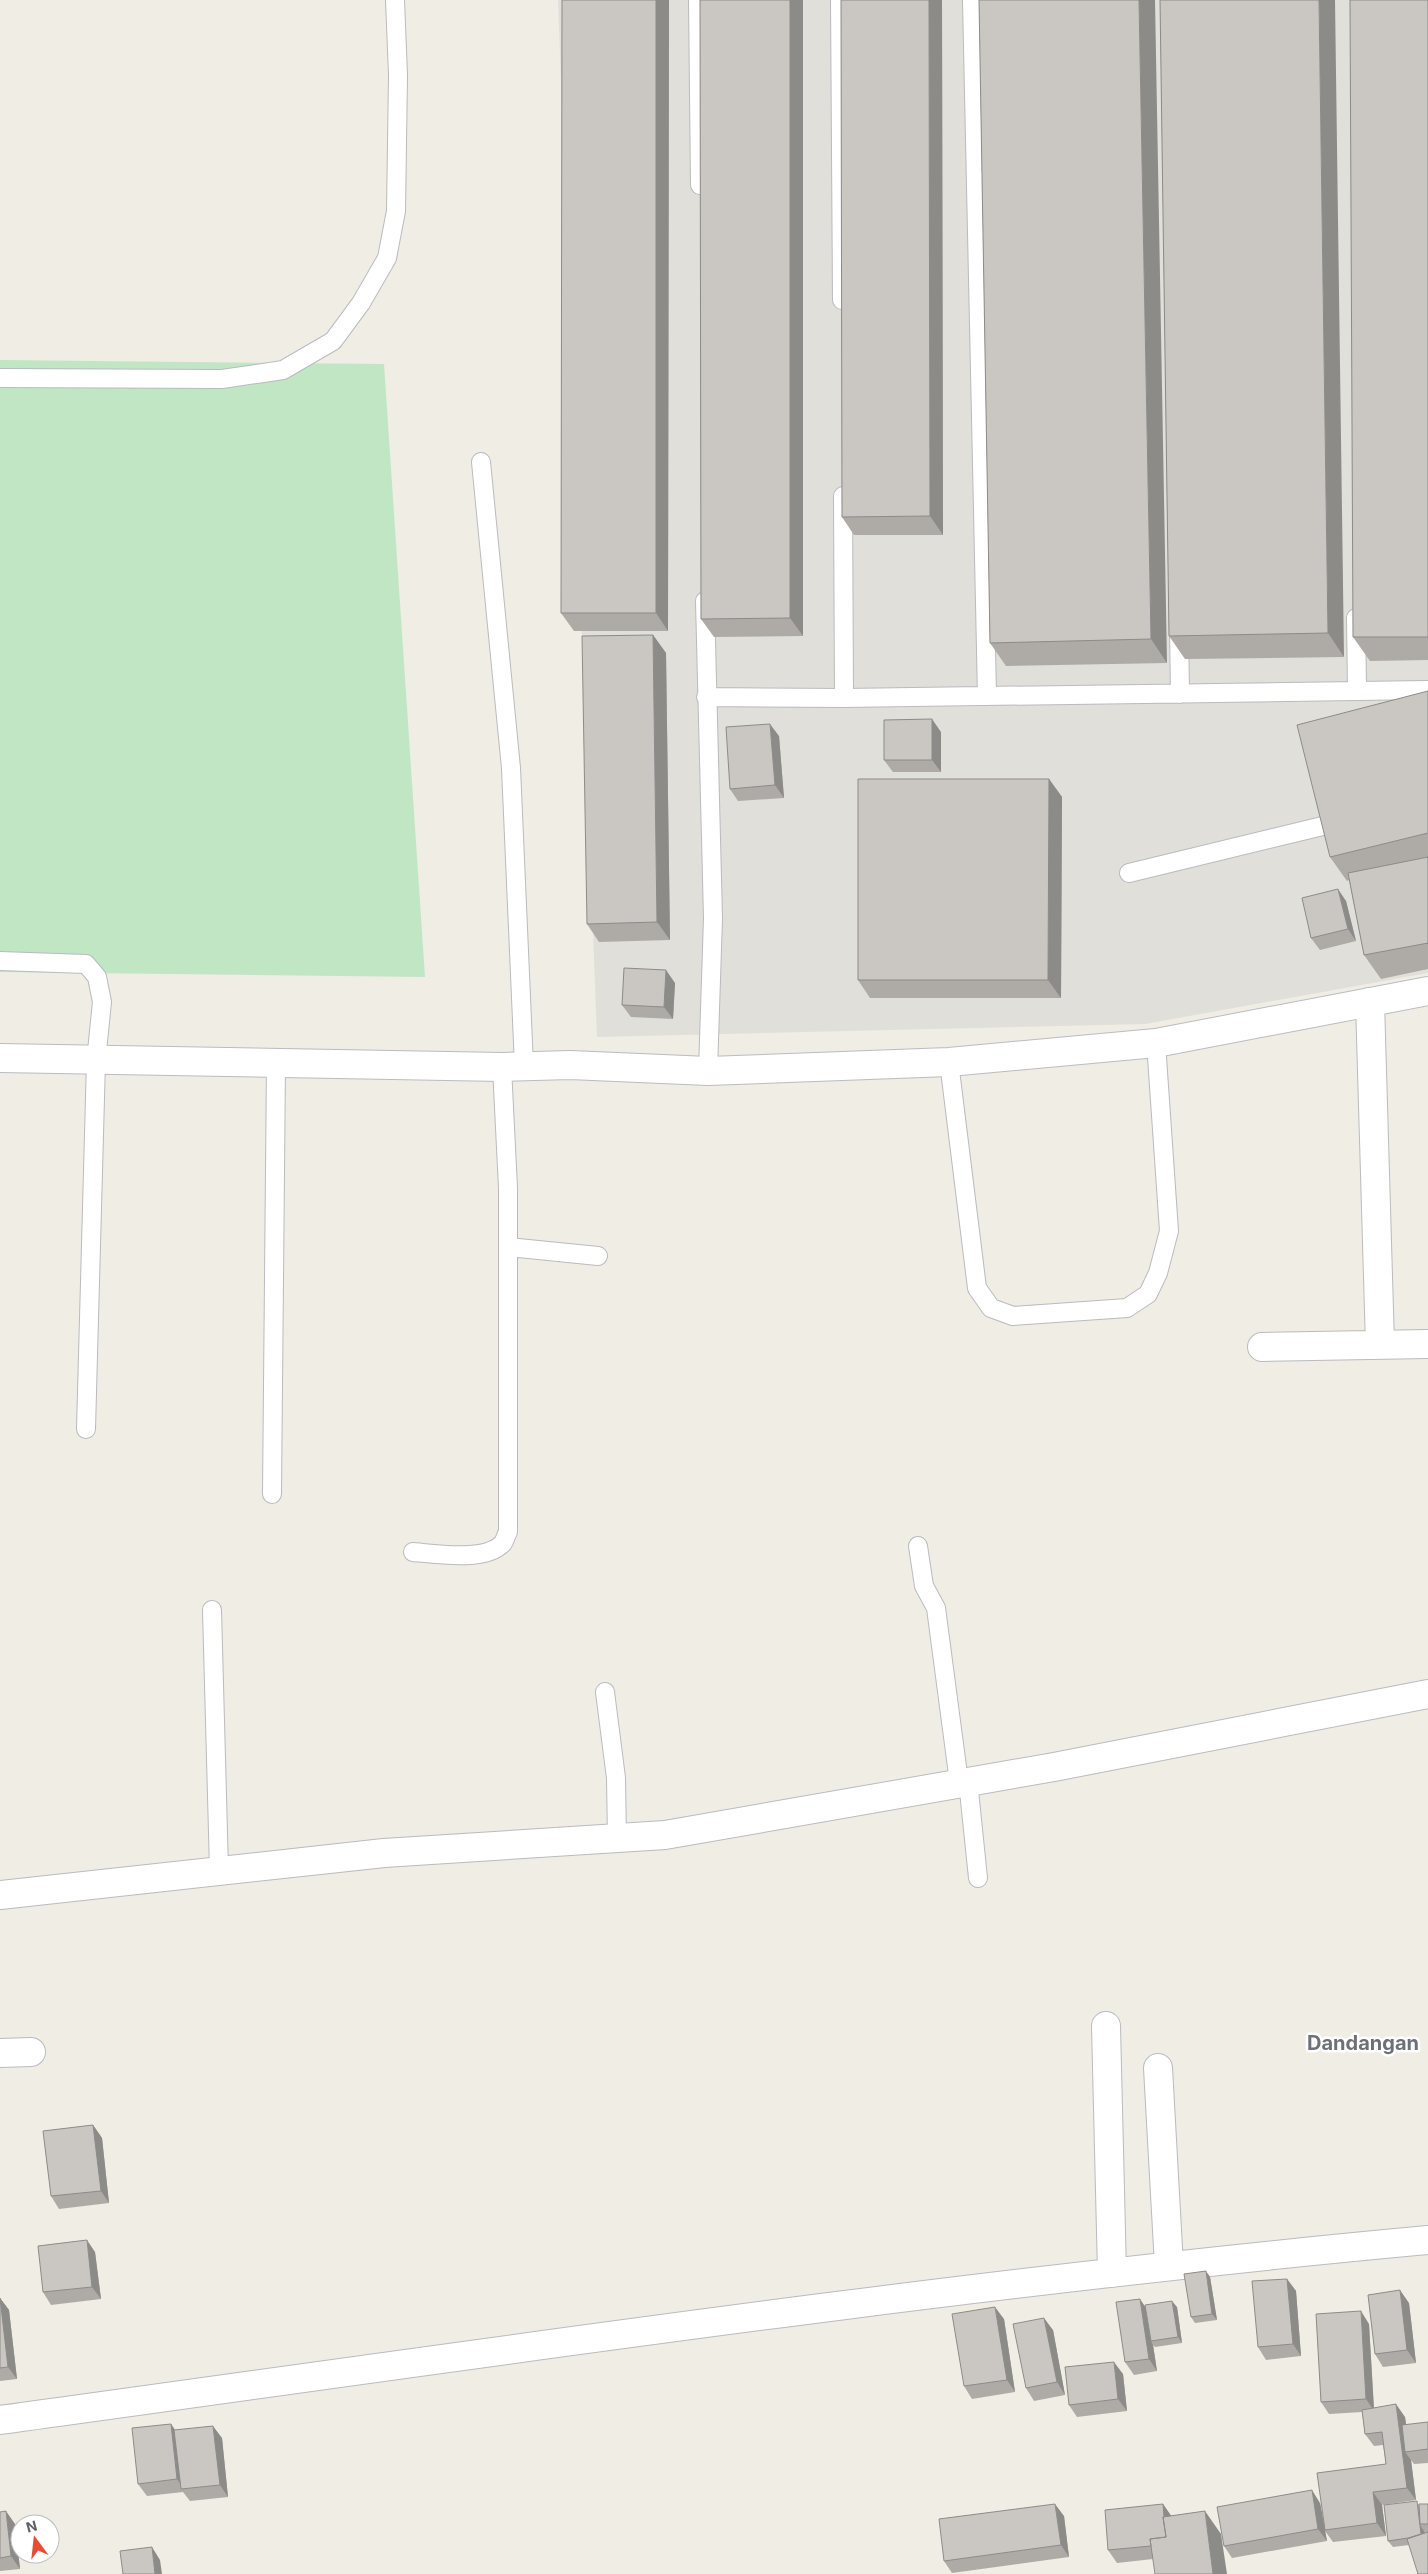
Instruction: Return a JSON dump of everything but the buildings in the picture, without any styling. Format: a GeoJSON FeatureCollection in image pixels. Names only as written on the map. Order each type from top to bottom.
{"type":"FeatureCollection","features":[{"type":"Feature","properties":{"kind":"street"},"geometry":{"type":"LineString","coordinates":[[0,1058],[513,1067],[570,1066],[708,1070],[949,1062],[1156,1043],[1428,991]]}},
{"type":"Feature","properties":{"kind":"street"},"geometry":{"type":"LineString","coordinates":[[1370,1002],[1380,1345]]}},
{"type":"Feature","properties":{"kind":"street"},"geometry":{"type":"LineString","coordinates":[[1262,1347],[1428,1344]]}},
{"type":"Feature","properties":{"kind":"street"},"geometry":{"type":"LineString","coordinates":[[0,1895],[384,1853],[665,1835],[963,1781],[1054,1767],[1428,1694]]}},
{"type":"Feature","properties":{"kind":"street"},"geometry":{"type":"LineString","coordinates":[[1106,2026],[1112,2273]]}},
{"type":"Feature","properties":{"kind":"street"},"geometry":{"type":"LineString","coordinates":[[0,2053],[31,2052]]}},
{"type":"Feature","properties":{"kind":"street"},"geometry":{"type":"LineString","coordinates":[[1158,2068],[1169,2266]]}},
{"type":"Feature","properties":{"kind":"street"},"geometry":{"type":"LineString","coordinates":[[0,2420],[844,2304],[1169,2266],[1428,2240]]}},
{"type":"Feature","properties":{"kind":"lane"},"geometry":{"type":"LineString","coordinates":[[0,378],[222,379],[284,370],[333,341],[361,302],[387,258],[396,211],[398,75],[395,0]]}},
{"type":"Feature","properties":{"kind":"lane"},"geometry":{"type":"LineString","coordinates":[[698,0],[700,199]]}},
{"type":"Feature","properties":{"kind":"lane"},"geometry":{"type":"LineString","coordinates":[[840,0],[842,319]]}},
{"type":"Feature","properties":{"kind":"lane"},"geometry":{"type":"LineString","coordinates":[[972,0],[987,696]]}},
{"type":"Feature","properties":{"kind":"lane"},"geometry":{"type":"LineString","coordinates":[[413,1552],[460,1556],[491,1551],[503,1543],[508,1532],[508,1188],[513,1067],[511,768],[482,462]]}},
{"type":"Feature","properties":{"kind":"lane"},"geometry":{"type":"LineString","coordinates":[[843,479],[844,698]]}},
{"type":"Feature","properties":{"kind":"lane"},"geometry":{"type":"LineString","coordinates":[[705,588],[706,697],[713,918],[708,1070]]}},
{"type":"Feature","properties":{"kind":"lane"},"geometry":{"type":"LineString","coordinates":[[1356,602],[1357,690]]}},
{"type":"Feature","properties":{"kind":"lane"},"geometry":{"type":"LineString","coordinates":[[1179,615],[1180,694]]}},
{"type":"Feature","properties":{"kind":"lane"},"geometry":{"type":"LineString","coordinates":[[706,697],[844,698],[1428,690]]}},
{"type":"Feature","properties":{"kind":"lane"},"geometry":{"type":"LineString","coordinates":[[1129,873],[1331,824]]}},
{"type":"Feature","properties":{"kind":"lane"},"geometry":{"type":"LineString","coordinates":[[0,961],[86,964],[97,977],[102,1002],[96,1061],[86,1429]]}},
{"type":"Feature","properties":{"kind":"lane"},"geometry":{"type":"LineString","coordinates":[[949,1062],[977,1288],[991,1308],[1013,1316],[1127,1308],[1148,1294],[1158,1273],[1169,1231],[1156,1043]]}},
{"type":"Feature","properties":{"kind":"lane"},"geometry":{"type":"LineString","coordinates":[[272,1494],[276,1063]]}},
{"type":"Feature","properties":{"kind":"lane"},"geometry":{"type":"LineString","coordinates":[[508,1247],[598,1256]]}},
{"type":"Feature","properties":{"kind":"lane"},"geometry":{"type":"LineString","coordinates":[[918,1546],[924,1586],[936,1608],[978,1878]]}},
{"type":"Feature","properties":{"kind":"lane"},"geometry":{"type":"LineString","coordinates":[[212,1610],[219,1870]]}},
{"type":"Feature","properties":{"kind":"lane"},"geometry":{"type":"LineString","coordinates":[[605,1692],[616,1778],[614,1792],[617,1838]]}},
{"type":"Feature","properties":{"kind":"shaded area"},"geometry":{"type":"Polygon","coordinates":[[[558,0],[1428,0],[1428,973],[1145,1024],[597,1037],[558,0]]]}},
{"type":"Feature","properties":{"kind":"green space"},"geometry":{"type":"Polygon","coordinates":[[[0,360],[384,364],[425,977],[0,972],[0,360]]]}},
{"type":"Feature","properties":{"kind":"district","name":"Dandangan"},"geometry":{"type":"Point","coordinates":[1363,2043]}}]}
